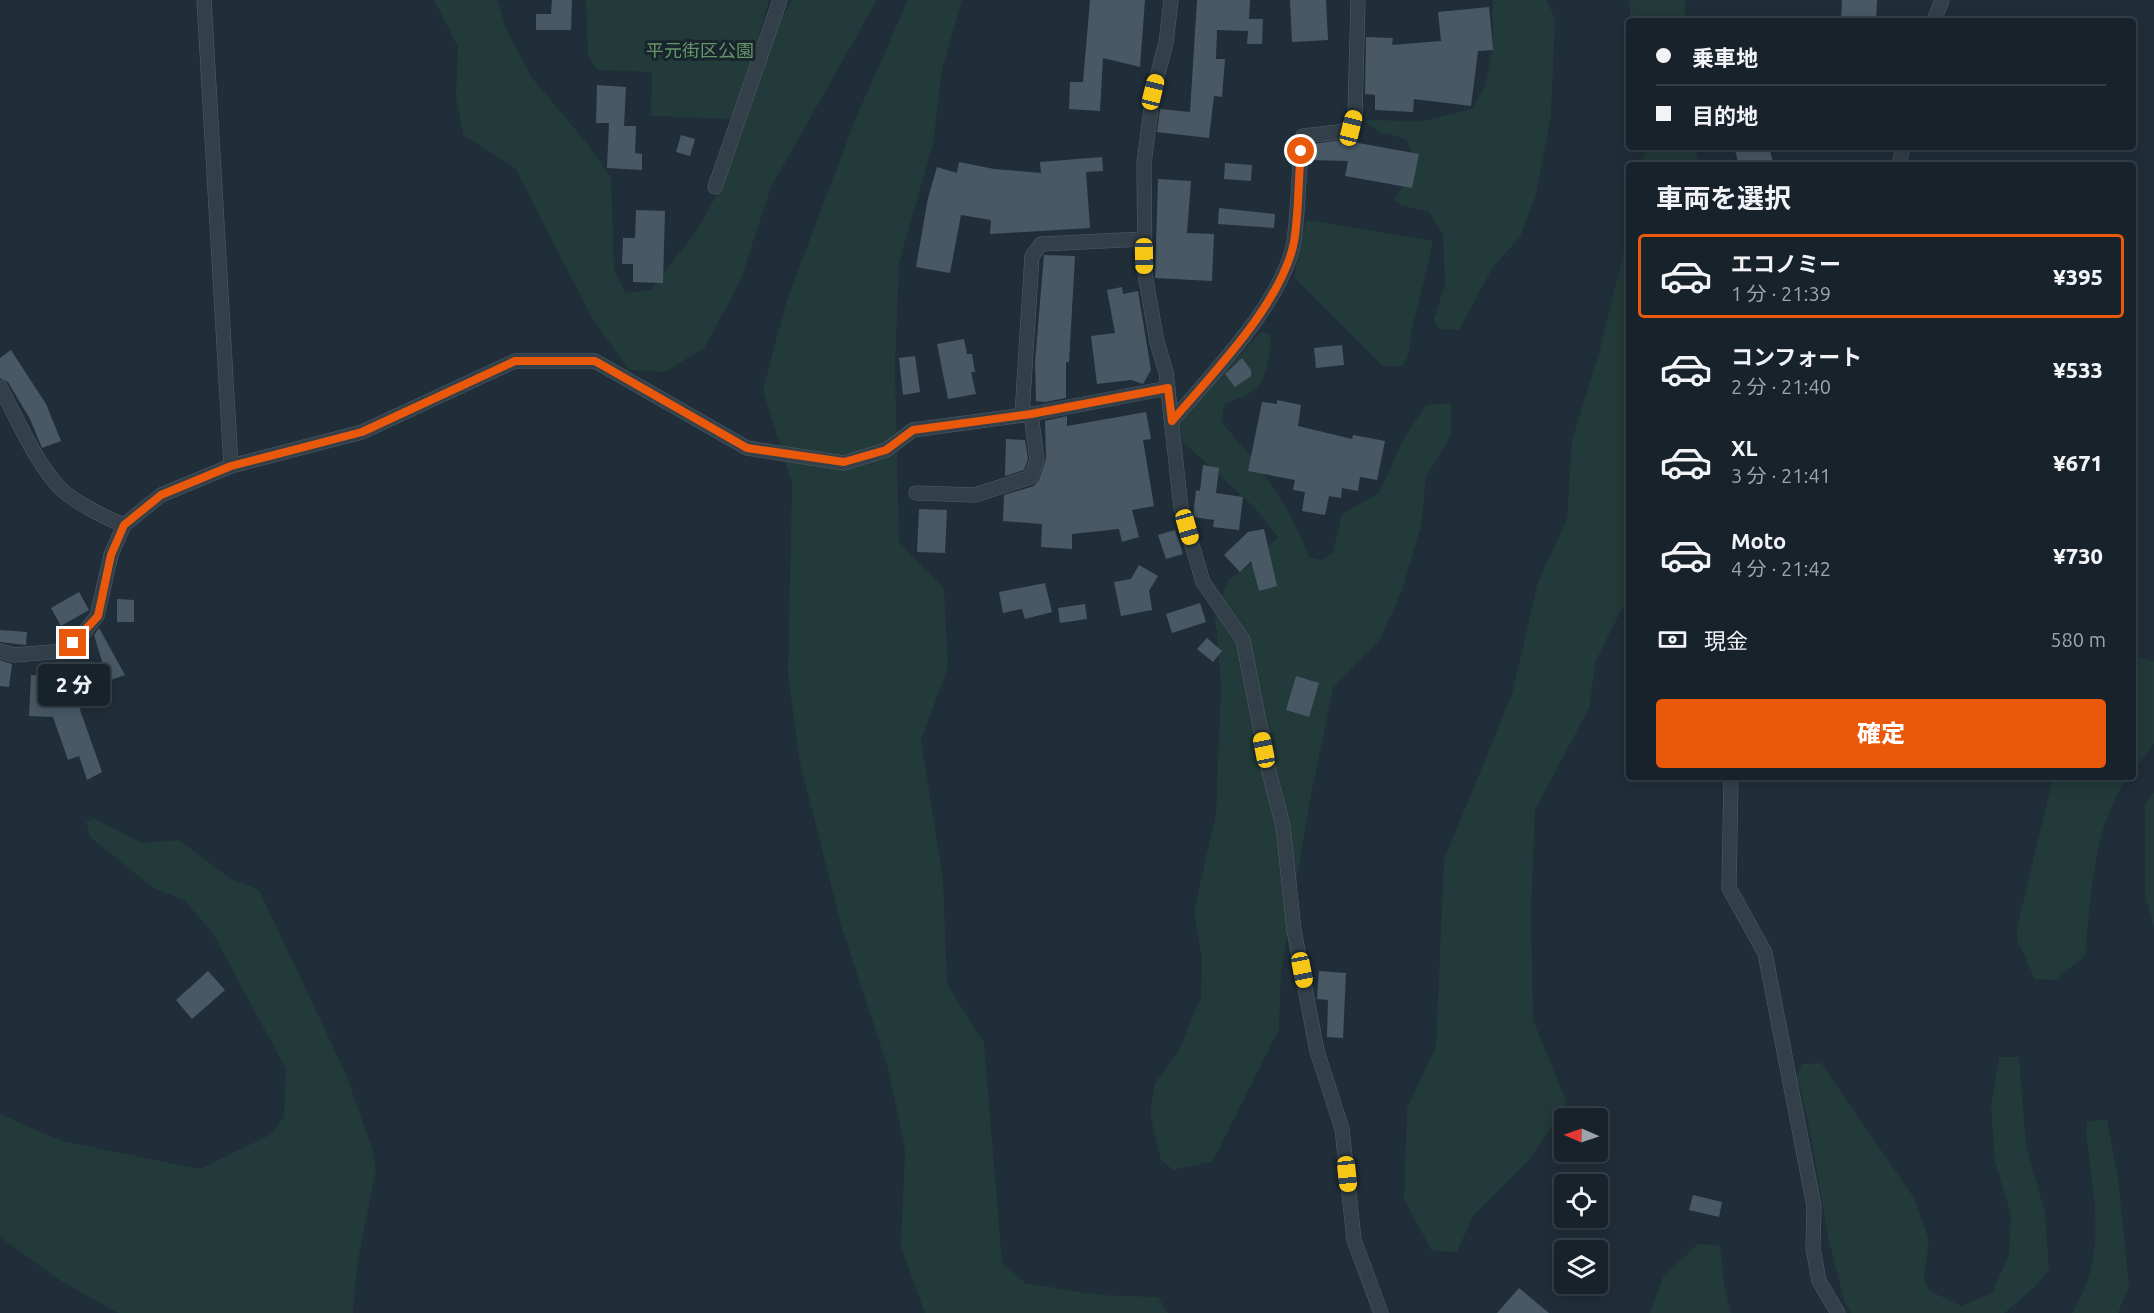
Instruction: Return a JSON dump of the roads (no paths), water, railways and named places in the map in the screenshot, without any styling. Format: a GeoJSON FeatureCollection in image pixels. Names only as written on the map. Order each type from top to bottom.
{"type":"FeatureCollection","features":[{"type":"Feature","properties":{"kind":"street"},"geometry":{"type":"LineString","coordinates":[[204,0],[231,466]]}},
{"type":"Feature","properties":{"kind":"street"},"geometry":{"type":"LineString","coordinates":[[715,187],[780,0]]}},
{"type":"Feature","properties":{"kind":"street"},"geometry":{"type":"LineString","coordinates":[[1172,0],[1166,43],[1153,92],[1144,164],[1144,274],[1168,388],[1181,508],[1203,582],[1243,640],[1269,772],[1283,826],[1294,930],[1317,1051],[1342,1129],[1354,1240],[1381,1313]]}},
{"type":"Feature","properties":{"kind":"street"},"geometry":{"type":"LineString","coordinates":[[1172,421],[1233,349],[1276,289],[1294,243],[1303,136],[1338,132],[1351,128],[1354,115],[1358,0]]}},
{"type":"Feature","properties":{"kind":"street"},"geometry":{"type":"LineString","coordinates":[[1935,18],[1942,0]]}},
{"type":"Feature","properties":{"kind":"street"},"geometry":{"type":"LineString","coordinates":[[916,493],[975,495],[1031,477],[1037,460],[1026,414],[1032,256],[1041,244],[1144,239]]}},
{"type":"Feature","properties":{"kind":"street"},"geometry":{"type":"LineString","coordinates":[[0,651],[14,655],[64,651],[83,634],[98,616],[111,555],[124,525],[161,495],[231,466],[362,432],[515,361],[595,361],[747,448],[844,462],[866,458],[886,450],[913,430],[1026,414],[1168,388]]}},
{"type":"Feature","properties":{"kind":"street"},"geometry":{"type":"LineString","coordinates":[[0,387],[34,449],[60,488],[107,519],[124,525]]}},
{"type":"Feature","properties":{"kind":"street"},"geometry":{"type":"LineString","coordinates":[[1731,780],[1729,888],[1765,953],[1814,1206],[1813,1248],[1819,1281],[1838,1313]]}},
{"type":"Feature","properties":{"kind":"park label","name":"平元街区公園"},"geometry":{"type":"Point","coordinates":[700,51]}}]}
